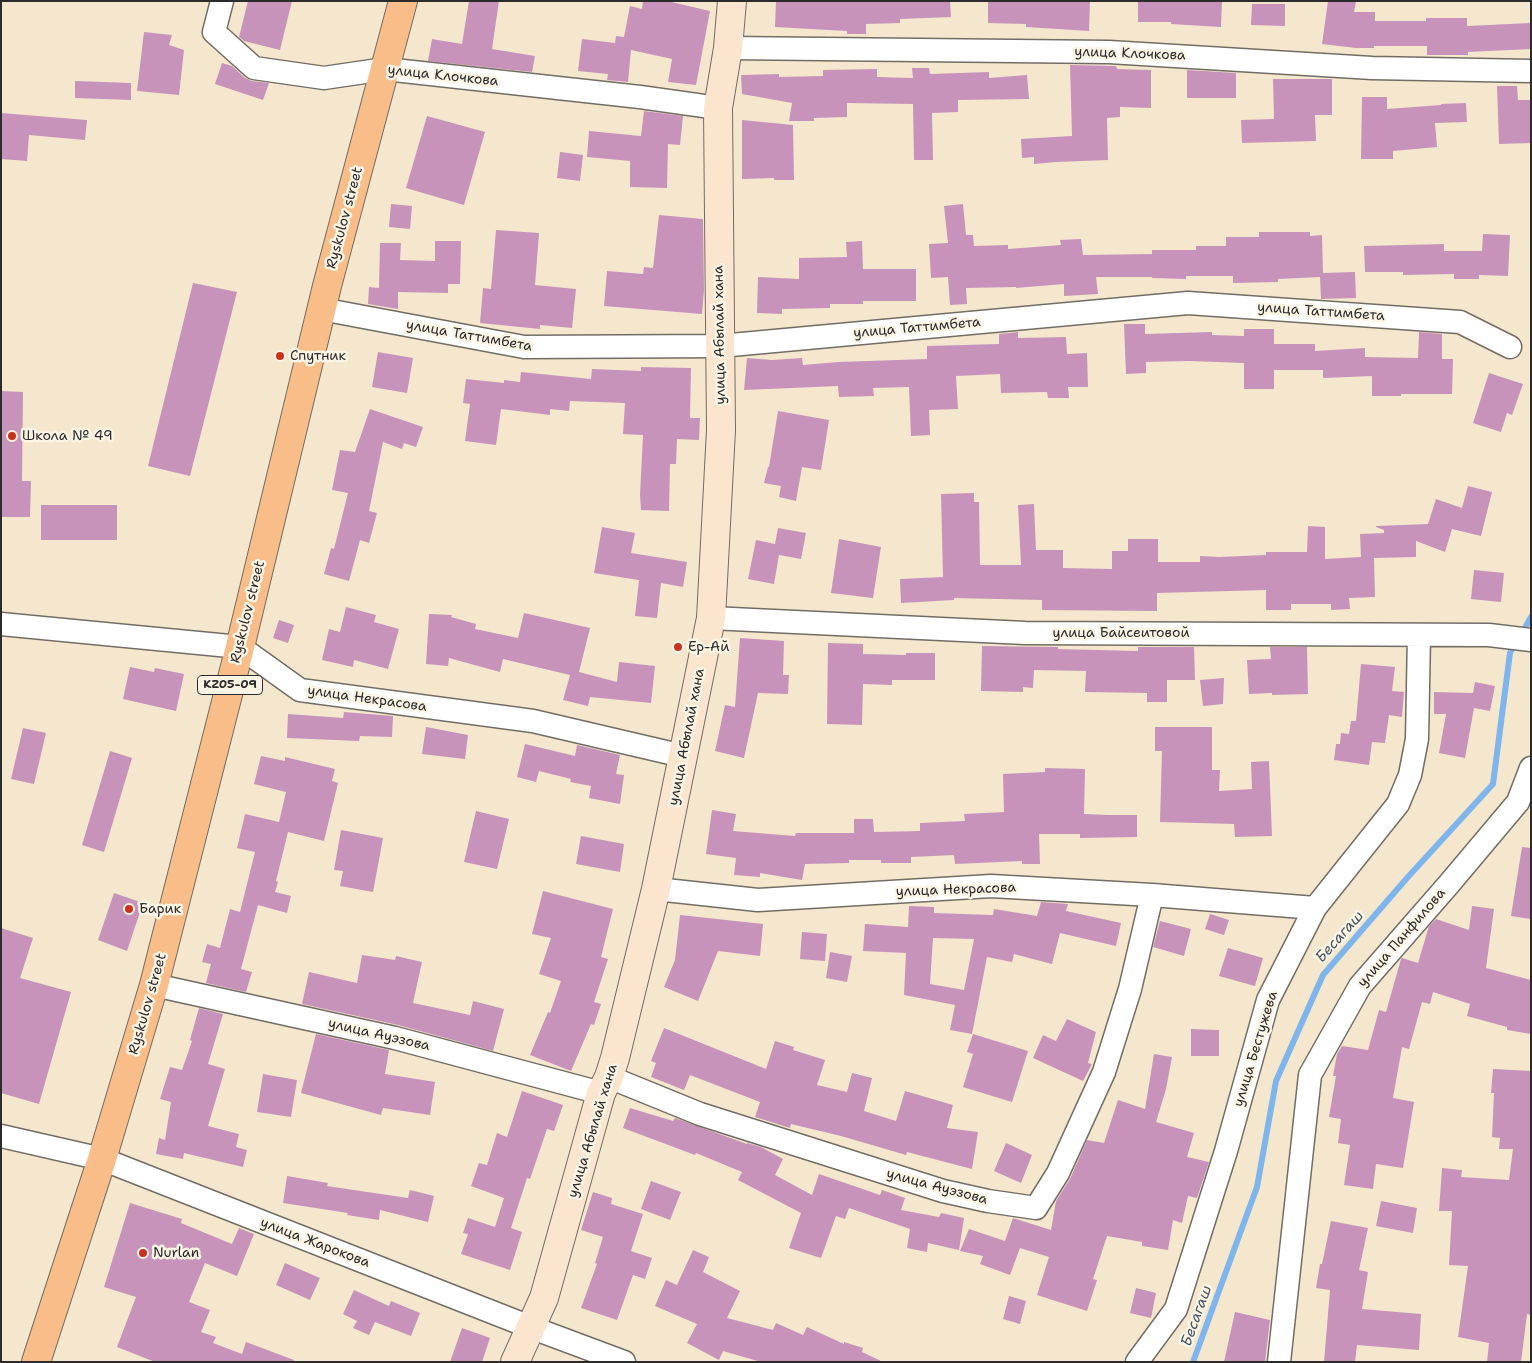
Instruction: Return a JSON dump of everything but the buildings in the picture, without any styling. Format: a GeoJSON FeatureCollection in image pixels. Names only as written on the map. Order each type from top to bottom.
{"type":"FeatureCollection","features":[{"type":"Feature","properties":{"kind":"main road","name":"Ryskulov street"},"geometry":{"type":"LineString","coordinates":[[36,1362],[102,1159],[154,985],[240,648],[321,308],[403,1]]}},
{"type":"Feature","properties":{"kind":"street","name":"улица Клочкова"},"geometry":{"type":"LineString","coordinates":[[222,1],[214,32],[254,68],[324,78],[385,69],[640,97],[718,108]]}},
{"type":"Feature","properties":{"kind":"street","name":"улица Абылай хана"},"geometry":{"type":"LineString","coordinates":[[515,1362],[544,1298],[605,1085],[615,1058],[656,890],[711,618],[721,430],[718,108],[728,48],[732,1]]}},
{"type":"Feature","properties":{"kind":"street","name":"улица Клочкова"},"geometry":{"type":"LineString","coordinates":[[728,48],[1109,52],[1372,68],[1531,71]]}},
{"type":"Feature","properties":{"kind":"street","name":"улица Таттимбета"},"geometry":{"type":"LineString","coordinates":[[321,308],[524,348],[720,346],[1188,302],[1460,322],[1510,347]]}},
{"type":"Feature","properties":{"kind":"street","name":"улица Байсеитовой"},"geometry":{"type":"LineString","coordinates":[[711,618],[1025,633],[1489,635],[1531,640]]}},
{"type":"Feature","properties":{"kind":"street","name":"улица Некрасова"},"geometry":{"type":"LineString","coordinates":[[1,624],[240,648],[300,690],[533,721],[683,756]]}},
{"type":"Feature","properties":{"kind":"street","name":"улица Бестужева"},"geometry":{"type":"LineString","coordinates":[[1137,1362],[1176,1309],[1226,1150],[1268,1000],[1315,908],[1398,804],[1410,775],[1417,739],[1419,635]]}},
{"type":"Feature","properties":{"kind":"street","name":"улица Панфилова"},"geometry":{"type":"LineString","coordinates":[[1279,1362],[1310,1075],[1360,986],[1518,802],[1531,768]]}},
{"type":"Feature","properties":{"kind":"street","name":"улица Некрасова"},"geometry":{"type":"LineString","coordinates":[[656,890],[758,900],[991,886],[1315,908]]}},
{"type":"Feature","properties":{"kind":"street","name":"улица Ауэзова"},"geometry":{"type":"LineString","coordinates":[[154,985],[605,1085],[943,1191],[988,1201],[1036,1208],[1058,1173],[1104,1072],[1130,990],[1152,896]]}},
{"type":"Feature","properties":{"kind":"street","name":"улица Жарокова"},"geometry":{"type":"LineString","coordinates":[[1,1136],[102,1159],[624,1362]]}},
{"type":"Feature","properties":{"kind":"waterway","name":"Бесагаш"},"geometry":{"type":"LineString","coordinates":[[1521,635],[1531,617]]}},
{"type":"Feature","properties":{"kind":"waterway","name":"Бесагаш"},"geometry":{"type":"LineString","coordinates":[[1193,1362],[1257,1187],[1276,1081],[1323,975],[1407,878],[1493,784],[1510,653],[1515,643]]}},
{"type":"Feature","properties":{"kind":"place","name":"Спутник"},"geometry":{"type":"Point","coordinates":[280,356]}},
{"type":"Feature","properties":{"kind":"place","name":"Школа № 49"},"geometry":{"type":"Point","coordinates":[12,436]}},
{"type":"Feature","properties":{"kind":"place","name":"Ер-Ай"},"geometry":{"type":"Point","coordinates":[678,647]}},
{"type":"Feature","properties":{"kind":"place","name":"Барик"},"geometry":{"type":"Point","coordinates":[129,909]}},
{"type":"Feature","properties":{"kind":"place","name":"Nurlan"},"geometry":{"type":"Point","coordinates":[143,1253]}}]}
